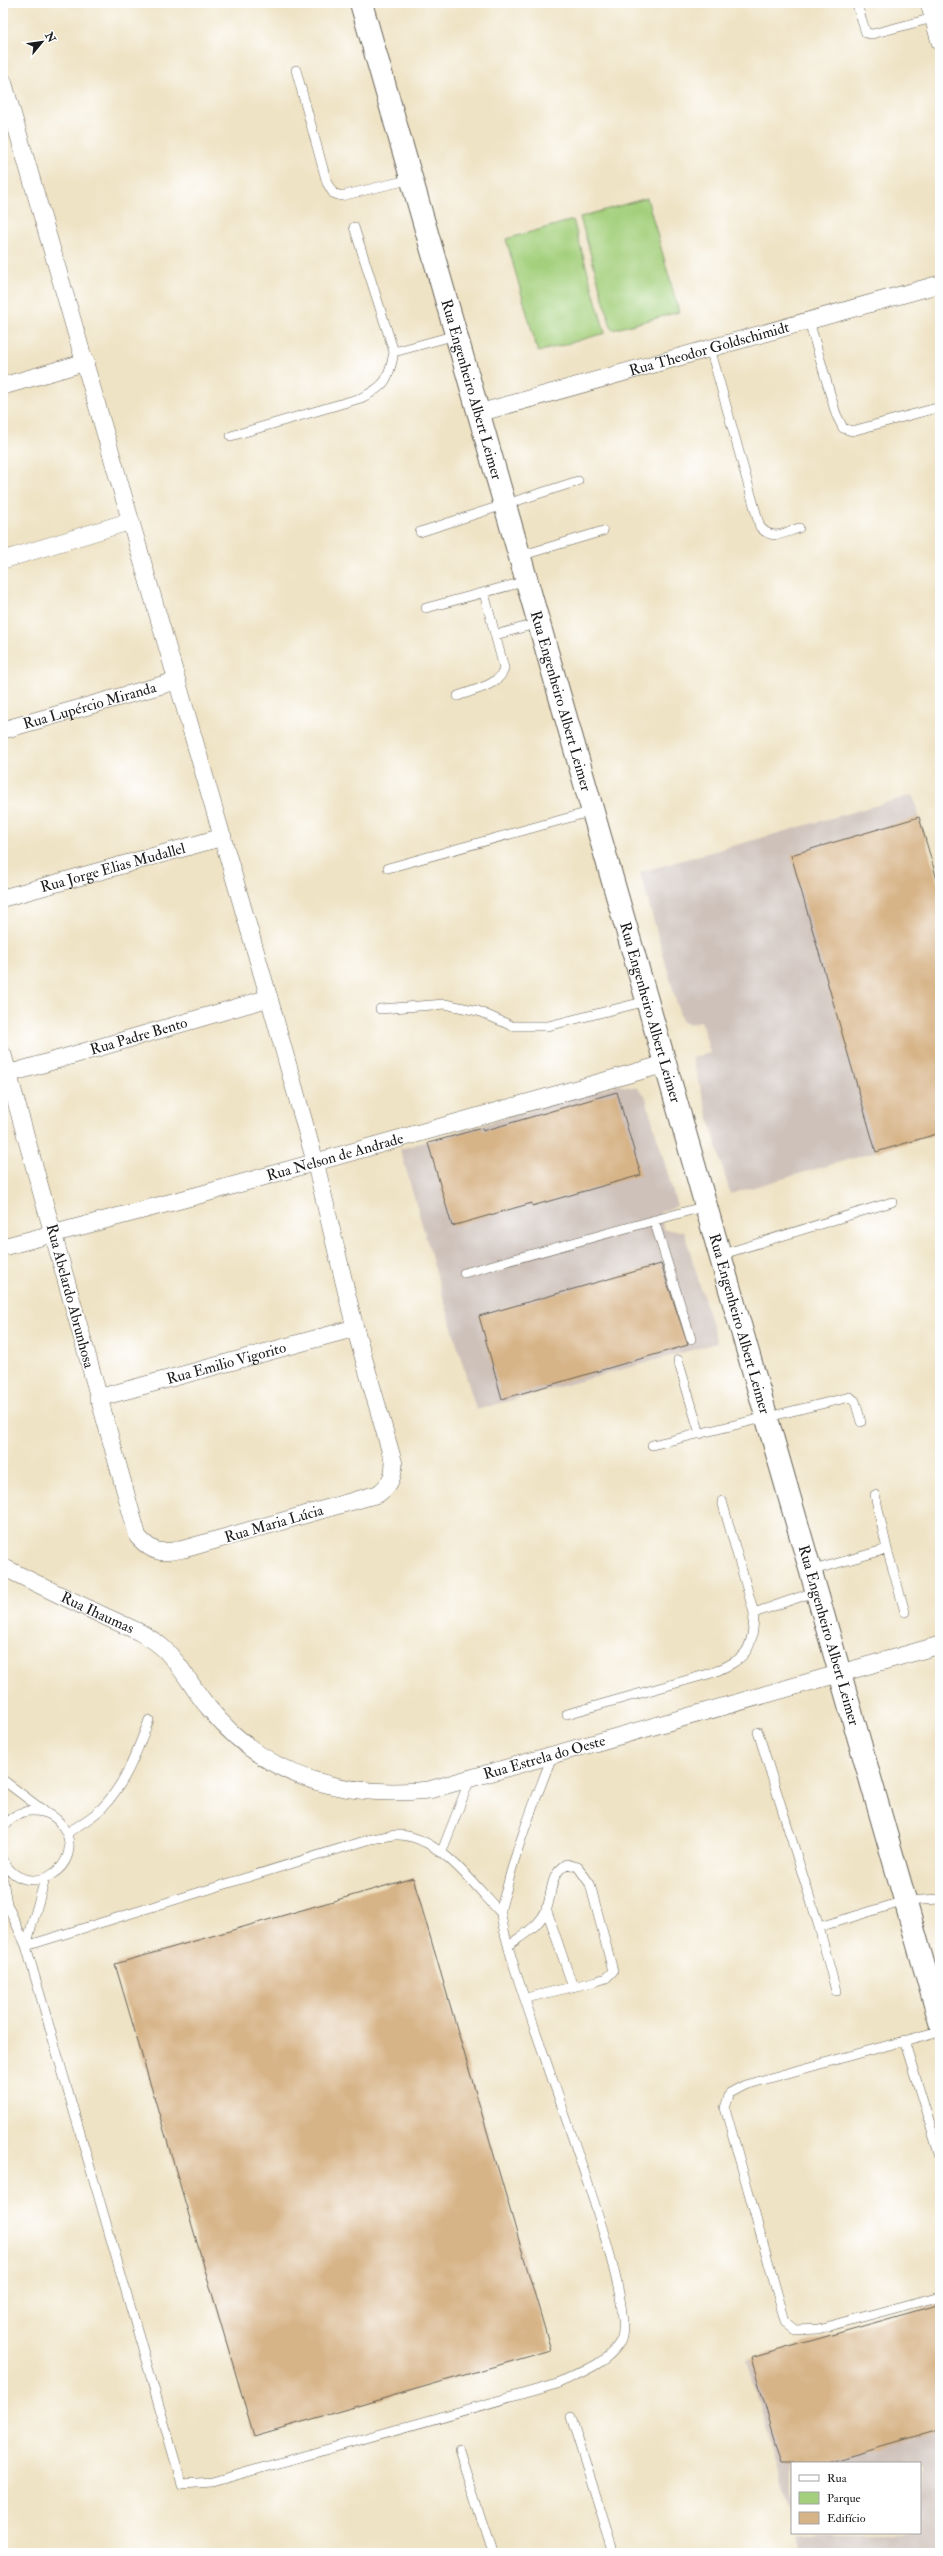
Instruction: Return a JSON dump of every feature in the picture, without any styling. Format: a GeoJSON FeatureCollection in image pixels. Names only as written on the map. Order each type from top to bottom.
{"type":"FeatureCollection","features":[{"type":"Feature","properties":{"kind":"street","name":"Rua Engenheiro Albert Leimer"},"geometry":{"type":"LineString","coordinates":[[361,3],[940,2022]]}},
{"type":"Feature","properties":{"kind":"street"},"geometry":{"type":"LineString","coordinates":[[931,10],[940,42]]}},
{"type":"Feature","properties":{"kind":"street"},"geometry":{"type":"LineString","coordinates":[[3,81],[9,132],[86,362],[130,521],[223,837],[315,1161],[355,1328]]}},
{"type":"Feature","properties":{"kind":"street","name":"Rua Theodor Goldschimidt"},"geometry":{"type":"LineString","coordinates":[[479,413],[940,284]]}},
{"type":"Feature","properties":{"kind":"street"},"geometry":{"type":"LineString","coordinates":[[3,386],[86,362]]}},
{"type":"Feature","properties":{"kind":"street"},"geometry":{"type":"LineString","coordinates":[[3,560],[130,521]]}},
{"type":"Feature","properties":{"kind":"street","name":"Rua Lupércio Miranda"},"geometry":{"type":"LineString","coordinates":[[3,730],[176,681]]}},
{"type":"Feature","properties":{"kind":"street","name":"Rua Jorge Elias Mudallel"},"geometry":{"type":"LineString","coordinates":[[3,898],[223,837]]}},
{"type":"Feature","properties":{"kind":"street","name":"Rua Padre Bento"},"geometry":{"type":"LineString","coordinates":[[8,1074],[269,998]]}},
{"type":"Feature","properties":{"kind":"street","name":"Rua Abelardo Abrunhosa"},"geometry":{"type":"LineString","coordinates":[[3,1055],[138,1537]]}},
{"type":"Feature","properties":{"kind":"street","name":"Rua Nelson de Andrade"},"geometry":{"type":"LineString","coordinates":[[3,1247],[199,1195],[315,1161],[665,1064]]}},
{"type":"Feature","properties":{"kind":"street","name":"Rua Emilio Vigorito"},"geometry":{"type":"LineString","coordinates":[[98,1398],[355,1328]]}},
{"type":"Feature","properties":{"kind":"street","name":"Rua Maria Lúcia"},"geometry":{"type":"LineString","coordinates":[[138,1537],[149,1548],[164,1553],[378,1494],[391,1482],[394,1464],[355,1328]]}},
{"type":"Feature","properties":{"kind":"street","name":"Rua Ihaumas"},"geometry":{"type":"LineString","coordinates":[[3,1567],[155,1641],[184,1670]]}},
{"type":"Feature","properties":{"kind":"street","name":"Rua Estrela do Oeste"},"geometry":{"type":"LineString","coordinates":[[184,1670],[207,1707],[236,1737],[294,1774],[324,1785],[364,1792],[395,1794],[429,1790],[470,1779],[940,1645]]}},
{"type":"Feature","properties":{"kind":"lane"},"geometry":{"type":"LineString","coordinates":[[857,5],[863,28],[866,33],[872,34],[931,10]]}},
{"type":"Feature","properties":{"kind":"lane"},"geometry":{"type":"LineString","coordinates":[[296,70],[327,183],[333,193],[341,196],[412,179]]}},
{"type":"Feature","properties":{"kind":"lane"},"geometry":{"type":"LineString","coordinates":[[231,436],[360,398],[379,390],[390,372],[394,352],[354,227]]}},
{"type":"Feature","properties":{"kind":"lane"},"geometry":{"type":"LineString","coordinates":[[809,321],[836,414],[843,428],[852,431],[940,407]]}},
{"type":"Feature","properties":{"kind":"lane"},"geometry":{"type":"LineString","coordinates":[[394,352],[456,335]]}},
{"type":"Feature","properties":{"kind":"lane"},"geometry":{"type":"LineString","coordinates":[[710,348],[760,527],[766,534],[774,536],[799,528]]}},
{"type":"Feature","properties":{"kind":"lane"},"geometry":{"type":"LineString","coordinates":[[420,532],[506,506],[578,481]]}},
{"type":"Feature","properties":{"kind":"lane"},"geometry":{"type":"LineString","coordinates":[[520,556],[603,531]]}},
{"type":"Feature","properties":{"kind":"lane"},"geometry":{"type":"LineString","coordinates":[[426,608],[527,581]]}},
{"type":"Feature","properties":{"kind":"lane"},"geometry":{"type":"LineString","coordinates":[[458,696],[497,680],[503,675],[504,668],[484,593]]}},
{"type":"Feature","properties":{"kind":"lane"},"geometry":{"type":"LineString","coordinates":[[495,635],[539,623]]}},
{"type":"Feature","properties":{"kind":"lane"},"geometry":{"type":"LineString","coordinates":[[388,868],[593,811]]}},
{"type":"Feature","properties":{"kind":"lane"},"geometry":{"type":"LineString","coordinates":[[380,1009],[445,1004],[478,1011],[512,1026],[548,1026],[647,1001]]}},
{"type":"Feature","properties":{"kind":"lane"},"geometry":{"type":"LineString","coordinates":[[720,1255],[892,1202]]}},
{"type":"Feature","properties":{"kind":"lane"},"geometry":{"type":"LineString","coordinates":[[464,1273],[706,1206]]}},
{"type":"Feature","properties":{"kind":"lane"},"geometry":{"type":"LineString","coordinates":[[654,1220],[691,1339]]}},
{"type":"Feature","properties":{"kind":"lane"},"geometry":{"type":"LineString","coordinates":[[678,1360],[700,1434]]}},
{"type":"Feature","properties":{"kind":"lane"},"geometry":{"type":"LineString","coordinates":[[652,1446],[850,1397],[854,1401],[861,1422]]}},
{"type":"Feature","properties":{"kind":"lane"},"geometry":{"type":"LineString","coordinates":[[875,1495],[887,1549],[905,1612]]}},
{"type":"Feature","properties":{"kind":"lane"},"geometry":{"type":"LineString","coordinates":[[567,1714],[712,1673],[730,1666],[743,1656],[753,1639],[754,1613],[722,1501]]}},
{"type":"Feature","properties":{"kind":"lane"},"geometry":{"type":"LineString","coordinates":[[810,1570],[887,1549]]}},
{"type":"Feature","properties":{"kind":"lane"},"geometry":{"type":"LineString","coordinates":[[754,1613],[817,1591]]}},
{"type":"Feature","properties":{"kind":"lane"},"geometry":{"type":"LineString","coordinates":[[67,1833],[101,1809],[112,1797],[130,1769],[149,1720]]}},
{"type":"Feature","properties":{"kind":"lane"},"geometry":{"type":"LineString","coordinates":[[758,1732],[819,1927],[836,1991]]}},
{"type":"Feature","properties":{"kind":"lane"},"geometry":{"type":"LineString","coordinates":[[500,1912],[514,1855],[552,1756]]}},
{"type":"Feature","properties":{"kind":"lane"},"geometry":{"type":"LineString","coordinates":[[442,1851],[470,1779]]}},
{"type":"Feature","properties":{"kind":"lane"},"geometry":{"type":"LineString","coordinates":[[3,1780],[44,1811],[58,1819],[67,1833],[69,1847],[66,1861],[57,1872],[45,1879],[25,1880],[8,1870],[3,1860]]}},
{"type":"Feature","properties":{"kind":"lane"},"geometry":{"type":"LineString","coordinates":[[3,1830],[6,1822],[24,1811],[44,1811]]}},
{"type":"Feature","properties":{"kind":"lane"},"geometry":{"type":"LineString","coordinates":[[3,1880],[7,1904],[26,1946],[170,2448],[182,2484],[212,2482],[558,2384],[607,2358],[620,2341],[624,2326],[622,2306],[612,2259],[526,1998],[500,1912],[442,1851],[415,1838],[396,1835],[371,1840],[26,1946]]}},
{"type":"Feature","properties":{"kind":"lane"},"geometry":{"type":"LineString","coordinates":[[509,1945],[537,1923],[546,1908],[555,1873],[567,1864],[578,1867],[590,1884],[613,1971],[606,1978],[526,1998]]}},
{"type":"Feature","properties":{"kind":"lane"},"geometry":{"type":"LineString","coordinates":[[26,1946],[45,1879]]}},
{"type":"Feature","properties":{"kind":"lane"},"geometry":{"type":"LineString","coordinates":[[819,1927],[906,1901],[940,1898]]}},
{"type":"Feature","properties":{"kind":"lane"},"geometry":{"type":"LineString","coordinates":[[546,1908],[573,1987]]}},
{"type":"Feature","properties":{"kind":"lane"},"geometry":{"type":"LineString","coordinates":[[940,2031],[745,2085],[730,2093],[725,2108],[785,2321],[796,2330],[818,2329],[940,2296]]}},
{"type":"Feature","properties":{"kind":"lane"},"geometry":{"type":"LineString","coordinates":[[904,2040],[940,2157]]}},
{"type":"Feature","properties":{"kind":"lane"},"geometry":{"type":"LineString","coordinates":[[571,2417],[614,2553]]}},
{"type":"Feature","properties":{"kind":"lane"},"geometry":{"type":"LineString","coordinates":[[459,2450],[492,2553]]}},
{"type":"Feature","properties":{"kind":"shaded area"},"geometry":{"type":"Polygon","coordinates":[[[913,795],[940,890],[940,1133],[730,1194],[692,1058],[710,1053],[701,1021],[689,1024],[682,1022],[640,872],[913,795]]]}},
{"type":"Feature","properties":{"kind":"shaded area"},"geometry":{"type":"Polygon","coordinates":[[[617,1085],[637,1088],[645,1095],[677,1206],[660,1212],[664,1230],[684,1231],[717,1343],[476,1410],[400,1149],[617,1085]]]}},
{"type":"Feature","properties":{"kind":"shaded area"},"geometry":{"type":"Polygon","coordinates":[[[940,2304],[940,2553],[802,2553],[797,2534],[921,2534],[921,2462],[791,2462],[791,2514],[747,2360],[940,2304]]]}},
{"type":"Feature","properties":{"kind":"green space"},"geometry":{"type":"Polygon","coordinates":[[[647,198],[679,312],[612,330],[580,217],[647,198]]]}},
{"type":"Feature","properties":{"kind":"green space"},"geometry":{"type":"Polygon","coordinates":[[[573,220],[605,333],[538,352],[506,239],[573,220]]]}},
{"type":"Feature","properties":{"kind":"building"},"geometry":{"type":"Polygon","coordinates":[[[919,817],[940,890],[940,1133],[876,1152],[791,855],[919,817]]]}},
{"type":"Feature","properties":{"kind":"building"},"geometry":{"type":"Polygon","coordinates":[[[617,1092],[641,1175],[532,1206],[532,1203],[452,1226],[428,1143],[482,1128],[483,1131],[617,1092]]]}},
{"type":"Feature","properties":{"kind":"building"},"geometry":{"type":"Polygon","coordinates":[[[661,1264],[688,1345],[502,1399],[479,1316],[661,1264]]]}},
{"type":"Feature","properties":{"kind":"building"},"geometry":{"type":"Polygon","coordinates":[[[413,1878],[551,2350],[254,2436],[115,1964],[413,1878]]]}},
{"type":"Feature","properties":{"kind":"building"},"geometry":{"type":"Polygon","coordinates":[[[940,2304],[940,2430],[829,2462],[782,2463],[751,2358],[940,2304]]]}}]}
